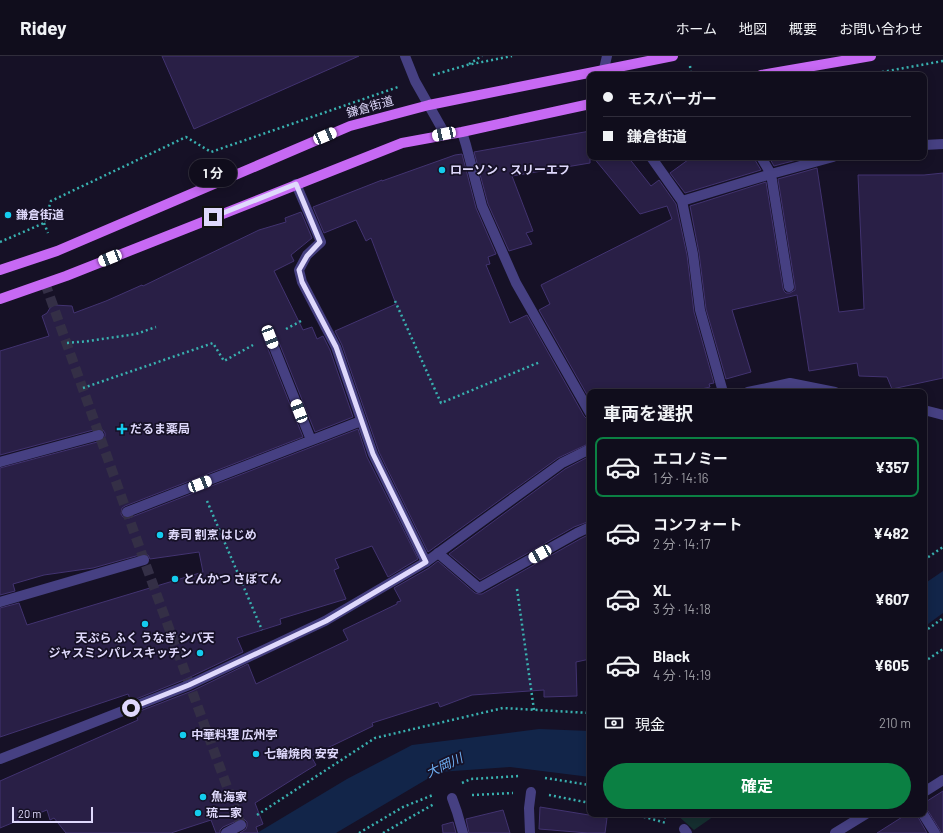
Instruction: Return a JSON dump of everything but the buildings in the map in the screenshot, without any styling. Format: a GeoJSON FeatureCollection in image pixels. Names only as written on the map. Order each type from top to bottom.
{"type":"FeatureCollection","features":[{"type":"Feature","properties":{"kind":"main road","name":"鎌倉街道"},"geometry":{"type":"LineString","coordinates":[[589,72],[673,56]]}},
{"type":"Feature","properties":{"kind":"main road"},"geometry":{"type":"LineString","coordinates":[[778,72],[871,56]]}},
{"type":"Feature","properties":{"kind":"main road","name":"鎌倉街道"},"geometry":{"type":"LineString","coordinates":[[0,270],[57,251],[350,126],[429,105],[587,72]]}},
{"type":"Feature","properties":{"kind":"main road"},"geometry":{"type":"LineString","coordinates":[[0,299],[66,276],[402,143],[444,134],[462,132],[587,105]]}},
{"type":"Feature","properties":{"kind":"street"},"geometry":{"type":"LineString","coordinates":[[405,56],[415,81],[444,134]]}},
{"type":"Feature","properties":{"kind":"street"},"geometry":{"type":"LineString","coordinates":[[604,69],[607,56]]}},
{"type":"Feature","properties":{"kind":"street"},"geometry":{"type":"LineString","coordinates":[[462,132],[482,206],[516,283],[587,409]]}},
{"type":"Feature","properties":{"kind":"street"},"geometry":{"type":"LineString","coordinates":[[927,145],[943,144]]}},
{"type":"Feature","properties":{"kind":"street"},"geometry":{"type":"LineString","coordinates":[[653,160],[682,201],[693,254],[700,310],[722,389]]}},
{"type":"Feature","properties":{"kind":"street"},"geometry":{"type":"LineString","coordinates":[[763,160],[771,174],[789,287]]}},
{"type":"Feature","properties":{"kind":"street"},"geometry":{"type":"LineString","coordinates":[[682,201],[822,160]]}},
{"type":"Feature","properties":{"kind":"street"},"geometry":{"type":"LineString","coordinates":[[296,184],[320,242],[307,256],[299,270],[302,282],[336,347],[373,454],[426,562]]}},
{"type":"Feature","properties":{"kind":"street"},"geometry":{"type":"LineString","coordinates":[[270,337],[311,440]]}},
{"type":"Feature","properties":{"kind":"street"},"geometry":{"type":"LineString","coordinates":[[762,389],[790,383],[821,389]]}},
{"type":"Feature","properties":{"kind":"street"},"geometry":{"type":"LineString","coordinates":[[927,411],[943,415]]}},
{"type":"Feature","properties":{"kind":"street"},"geometry":{"type":"LineString","coordinates":[[126,512],[361,421]]}},
{"type":"Feature","properties":{"kind":"street"},"geometry":{"type":"LineString","coordinates":[[0,462],[99,435]]}},
{"type":"Feature","properties":{"kind":"street"},"geometry":{"type":"LineString","coordinates":[[0,759],[189,685],[326,621],[426,562],[562,462],[587,450]]}},
{"type":"Feature","properties":{"kind":"street"},"geometry":{"type":"LineString","coordinates":[[438,553],[479,588],[587,528]]}},
{"type":"Feature","properties":{"kind":"street"},"geometry":{"type":"LineString","coordinates":[[0,602],[144,560]]}},
{"type":"Feature","properties":{"kind":"street"},"geometry":{"type":"LineString","coordinates":[[927,790],[943,780]]}},
{"type":"Feature","properties":{"kind":"street"},"geometry":{"type":"LineString","coordinates":[[530,833],[529,808],[531,792]]}},
{"type":"Feature","properties":{"kind":"street"},"geometry":{"type":"LineString","coordinates":[[452,798],[463,833]]}},
{"type":"Feature","properties":{"kind":"street"},"geometry":{"type":"LineString","coordinates":[[835,833],[861,817]]}},
{"type":"Feature","properties":{"kind":"street"},"geometry":{"type":"LineString","coordinates":[[925,817],[935,833]]}},
{"type":"Feature","properties":{"kind":"street"},"geometry":{"type":"LineString","coordinates":[[226,833],[241,826]]}},
{"type":"Feature","properties":{"kind":"path"},"geometry":{"type":"LineString","coordinates":[[466,65],[482,56]]}},
{"type":"Feature","properties":{"kind":"path"},"geometry":{"type":"LineString","coordinates":[[0,242],[44,223],[51,200],[186,137],[211,152],[415,81],[466,65],[512,56]]}},
{"type":"Feature","properties":{"kind":"path"},"geometry":{"type":"LineString","coordinates":[[881,72],[943,61]]}},
{"type":"Feature","properties":{"kind":"path"},"geometry":{"type":"LineString","coordinates":[[395,301],[441,403],[557,355]]}},
{"type":"Feature","properties":{"kind":"path"},"geometry":{"type":"LineString","coordinates":[[83,388],[213,343],[224,360],[318,312]]}},
{"type":"Feature","properties":{"kind":"path"},"geometry":{"type":"LineString","coordinates":[[67,343],[136,334],[156,327]]}},
{"type":"Feature","properties":{"kind":"path"},"geometry":{"type":"LineString","coordinates":[[200,484],[269,647]]}},
{"type":"Feature","properties":{"kind":"path"},"geometry":{"type":"LineString","coordinates":[[927,558],[943,547]]}},
{"type":"Feature","properties":{"kind":"path"},"geometry":{"type":"LineString","coordinates":[[514,568],[534,710]]}},
{"type":"Feature","properties":{"kind":"path"},"geometry":{"type":"LineString","coordinates":[[927,630],[943,618]]}},
{"type":"Feature","properties":{"kind":"path"},"geometry":{"type":"LineString","coordinates":[[927,660],[943,649]]}},
{"type":"Feature","properties":{"kind":"path"},"geometry":{"type":"LineString","coordinates":[[241,826],[375,738],[503,708],[587,713]]}},
{"type":"Feature","properties":{"kind":"path"},"geometry":{"type":"LineString","coordinates":[[383,833],[442,799],[474,794],[531,792],[587,802]]}},
{"type":"Feature","properties":{"kind":"green space"},"geometry":{"type":"Polygon","coordinates":[[[679,817],[713,817],[694,830],[679,817]]]}},
{"type":"Feature","properties":{"kind":"water"},"geometry":{"type":"Polygon","coordinates":[[[943,571],[943,613],[927,625],[927,582],[943,571]]]}},
{"type":"Feature","properties":{"kind":"water","name":"大岡川"},"geometry":{"type":"Polygon","coordinates":[[[539,729],[587,731],[587,777],[510,767],[439,772],[336,833],[257,833],[347,779],[412,745],[539,729]]]}},
{"type":"Feature","properties":{"kind":"tunnel"},"geometry":{"type":"LineString","coordinates":[[45,283],[244,833]]}},
{"type":"Feature","properties":{"kind":"place","name":"ローソン・スリーエフ"},"geometry":{"type":"Point","coordinates":[442,170]}},
{"type":"Feature","properties":{"kind":"place","name":"鎌倉街道"},"geometry":{"type":"Point","coordinates":[8,215]}},
{"type":"Feature","properties":{"kind":"place","name":"だるま薬局"},"geometry":{"type":"Point","coordinates":[122,429]}},
{"type":"Feature","properties":{"kind":"place","name":"寿司 割烹 はじめ"},"geometry":{"type":"Point","coordinates":[160,535]}},
{"type":"Feature","properties":{"kind":"place","name":"とんかつ さぼてん"},"geometry":{"type":"Point","coordinates":[175,579]}},
{"type":"Feature","properties":{"kind":"place","name":"天ぷら ふく うなぎ シバ天"},"geometry":{"type":"Point","coordinates":[145,624]}},
{"type":"Feature","properties":{"kind":"place","name":"ジャスミンパレスキッチン"},"geometry":{"type":"Point","coordinates":[200,653]}},
{"type":"Feature","properties":{"kind":"place","name":"中華料理 広州亭"},"geometry":{"type":"Point","coordinates":[183,735]}},
{"type":"Feature","properties":{"kind":"place","name":"七輪焼肉 安安"},"geometry":{"type":"Point","coordinates":[256,754]}},
{"type":"Feature","properties":{"kind":"place","name":"魚海家"},"geometry":{"type":"Point","coordinates":[203,797]}},
{"type":"Feature","properties":{"kind":"place","name":"琉二家"},"geometry":{"type":"Point","coordinates":[198,813]}},
{"type":"Feature","properties":{"kind":"route"},"geometry":{"type":"LineString","coordinates":[[131,708],[189,685],[326,621],[426,562],[373,454],[336,347],[302,282],[299,270],[307,256],[320,242],[296,184],[213,217]]}}]}
